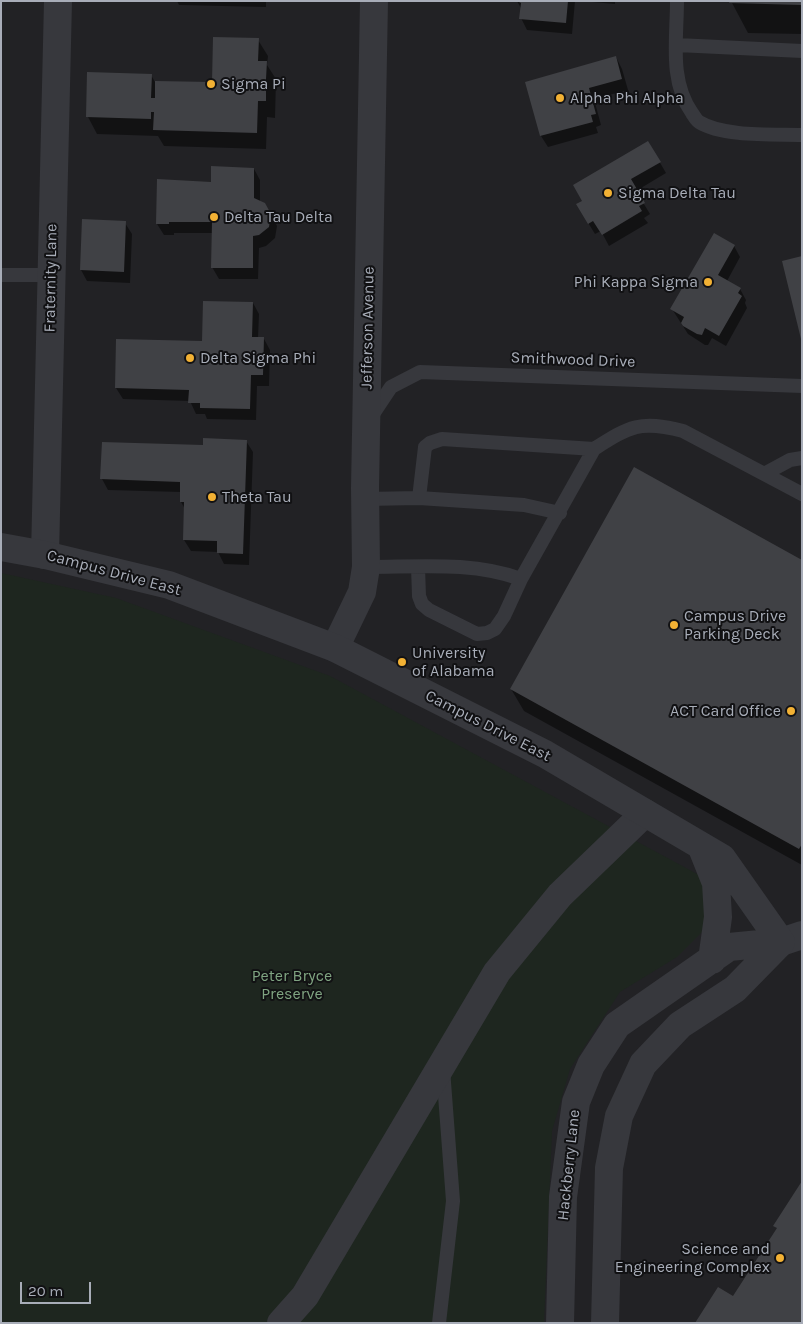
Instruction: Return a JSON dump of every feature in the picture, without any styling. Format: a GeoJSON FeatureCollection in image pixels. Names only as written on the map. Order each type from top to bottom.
{"type":"FeatureCollection","features":[{"type":"Feature","properties":{"kind":"street","name":"Fraternity Lane"},"geometry":{"type":"LineString","coordinates":[[45,554],[50,275],[58,1]]}},
{"type":"Feature","properties":{"kind":"street","name":"Jefferson Avenue"},"geometry":{"type":"LineString","coordinates":[[335,648],[362,592],[366,567],[366,424],[374,1]]}},
{"type":"Feature","properties":{"kind":"street","name":"Campus Drive East"},"geometry":{"type":"LineString","coordinates":[[1,547],[45,554],[168,585],[335,648],[545,754],[722,858],[791,938]]}},
{"type":"Feature","properties":{"kind":"street"},"geometry":{"type":"LineString","coordinates":[[281,1323],[305,1296],[497,972],[560,895],[645,812]]}},
{"type":"Feature","properties":{"kind":"street"},"geometry":{"type":"LineString","coordinates":[[700,845],[716,883],[718,917],[712,960]]}},
{"type":"Feature","properties":{"kind":"street"},"geometry":{"type":"LineString","coordinates":[[605,1323],[609,1168],[619,1116],[643,1064],[680,1025],[735,989],[791,938]]}},
{"type":"Feature","properties":{"kind":"street","name":"Hackberry Lane"},"geometry":{"type":"LineString","coordinates":[[560,1323],[563,1197],[576,1102],[591,1065],[617,1025],[729,947],[791,938]]}},
{"type":"Feature","properties":{"kind":"lane"},"geometry":{"type":"LineString","coordinates":[[677,1],[676,72],[682,99],[698,122],[720,129],[802,135]]}},
{"type":"Feature","properties":{"kind":"lane"},"geometry":{"type":"LineString","coordinates":[[677,45],[802,51]]}},
{"type":"Feature","properties":{"kind":"lane"},"geometry":{"type":"LineString","coordinates":[[1,275],[50,275]]}},
{"type":"Feature","properties":{"kind":"lane","name":"Smithwood Drive"},"geometry":{"type":"LineString","coordinates":[[366,424],[391,387],[420,372],[802,386]]}},
{"type":"Feature","properties":{"kind":"lane"},"geometry":{"type":"LineString","coordinates":[[418,567],[419,596],[422,604],[429,610],[477,634],[487,633],[495,629],[504,616],[521,580],[594,449],[619,432],[630,428],[649,425],[683,431],[766,473],[802,494]]}},
{"type":"Feature","properties":{"kind":"lane"},"geometry":{"type":"LineString","coordinates":[[419,498],[422,458],[425,447],[430,443],[442,440],[594,449]]}},
{"type":"Feature","properties":{"kind":"lane"},"geometry":{"type":"LineString","coordinates":[[766,473],[790,460],[802,458]]}},
{"type":"Feature","properties":{"kind":"lane"},"geometry":{"type":"LineString","coordinates":[[365,499],[419,498],[524,505],[560,513]]}},
{"type":"Feature","properties":{"kind":"lane"},"geometry":{"type":"LineString","coordinates":[[366,567],[457,566],[502,572],[521,580]]}},
{"type":"Feature","properties":{"kind":"lane"},"geometry":{"type":"LineString","coordinates":[[439,1323],[453,1200],[443,1063]]}},
{"type":"Feature","properties":{"kind":"shaded area","name":"University of Alabama"},"geometry":{"type":"Polygon","coordinates":[[[1,1],[802,1],[802,1323],[1,1323],[1,1]]]}},
{"type":"Feature","properties":{"kind":"green space","name":"Peter Bryce Preserve"},"geometry":{"type":"Polygon","coordinates":[[[1,573],[116,598],[330,676],[699,875],[711,904],[704,930],[677,957],[620,992],[570,1069],[552,1131],[544,1323],[1,1323],[1,573]]]}},
{"type":"Feature","properties":{"kind":"building"},"geometry":{"type":"Polygon","coordinates":[[[517,1],[568,1],[566,23],[519,19],[521,3],[517,1]]]}},
{"type":"Feature","properties":{"kind":"building"},"geometry":{"type":"Polygon","coordinates":[[[730,1],[802,1],[802,5],[729,3],[730,1]]]}},
{"type":"Feature","properties":{"kind":"building","name":"Sigma Pi"},"geometry":{"type":"Polygon","coordinates":[[[213,37],[259,38],[258,61],[267,61],[266,101],[258,101],[257,133],[153,130],[154,112],[151,112],[151,119],[86,117],[87,72],[152,74],[151,98],[155,98],[155,81],[212,82],[213,37]]]}},
{"type":"Feature","properties":{"kind":"building","name":"Alpha Phi Alpha"},"geometry":{"type":"Polygon","coordinates":[[[616,56],[622,79],[589,88],[596,114],[591,115],[593,122],[540,136],[525,82],[616,56]]]}},
{"type":"Feature","properties":{"kind":"building","name":"Sigma Delta Tau"},"geometry":{"type":"Polygon","coordinates":[[[648,141],[661,162],[631,179],[645,203],[639,206],[642,211],[602,235],[593,221],[588,224],[576,204],[582,201],[573,185],[648,141]]]}},
{"type":"Feature","properties":{"kind":"building","name":"Delta Tau Delta"},"geometry":{"type":"Polygon","coordinates":[[[211,166],[254,168],[254,198],[265,203],[271,214],[269,227],[259,235],[253,236],[253,268],[211,268],[212,222],[169,222],[169,224],[156,224],[157,179],[211,182],[211,166]]]}},
{"type":"Feature","properties":{"kind":"building"},"geometry":{"type":"Polygon","coordinates":[[[82,219],[126,221],[124,272],[80,270],[82,219]]]}},
{"type":"Feature","properties":{"kind":"building","name":"Phi Kappa Sigma"},"geometry":{"type":"Polygon","coordinates":[[[714,233],[735,245],[718,275],[741,288],[738,293],[742,296],[719,336],[705,328],[702,335],[697,334],[683,326],[681,323],[684,317],[670,309],[714,233]]]}},
{"type":"Feature","properties":{"kind":"building"},"geometry":{"type":"Polygon","coordinates":[[[802,256],[802,338],[801,339],[782,261],[802,256]]]}},
{"type":"Feature","properties":{"kind":"building","name":"Delta Sigma Phi"},"geometry":{"type":"Polygon","coordinates":[[[203,301],[253,302],[252,337],[264,337],[263,375],[251,375],[250,409],[200,408],[200,403],[188,403],[189,390],[115,388],[116,339],[202,341],[203,301]]]}},
{"type":"Feature","properties":{"kind":"building","name":"Theta Tau"},"geometry":{"type":"Polygon","coordinates":[[[203,438],[247,440],[243,554],[217,553],[217,541],[183,540],[184,502],[180,502],[180,482],[100,479],[102,442],[203,445],[203,438]]]}},
{"type":"Feature","properties":{"kind":"building","name":"Campus Drive Parking Deck"},"geometry":{"type":"Polygon","coordinates":[[[634,467],[802,560],[802,844],[799,849],[510,689],[634,467]]]}},
{"type":"Feature","properties":{"kind":"building","name":"Science and Engineering Complex"},"geometry":{"type":"Polygon","coordinates":[[[802,1181],[802,1320],[800,1323],[695,1323],[718,1287],[733,1296],[777,1228],[773,1226],[802,1181]]]}},
{"type":"Feature","properties":{"kind":"place","name":"Sigma Pi"},"geometry":{"type":"Point","coordinates":[211,84]}},
{"type":"Feature","properties":{"kind":"place","name":"Alpha Phi Alpha"},"geometry":{"type":"Point","coordinates":[560,98]}},
{"type":"Feature","properties":{"kind":"place","name":"Sigma Delta Tau"},"geometry":{"type":"Point","coordinates":[608,193]}},
{"type":"Feature","properties":{"kind":"place","name":"Delta Tau Delta"},"geometry":{"type":"Point","coordinates":[214,217]}},
{"type":"Feature","properties":{"kind":"place","name":"Phi Kappa Sigma"},"geometry":{"type":"Point","coordinates":[708,282]}},
{"type":"Feature","properties":{"kind":"place","name":"Delta Sigma Phi"},"geometry":{"type":"Point","coordinates":[190,358]}},
{"type":"Feature","properties":{"kind":"place","name":"Theta Tau"},"geometry":{"type":"Point","coordinates":[212,497]}},
{"type":"Feature","properties":{"kind":"place","name":"Campus Drive Parking Deck"},"geometry":{"type":"Point","coordinates":[674,625]}},
{"type":"Feature","properties":{"kind":"place","name":"University of Alabama"},"geometry":{"type":"Point","coordinates":[402,662]}},
{"type":"Feature","properties":{"kind":"place","name":"ACT Card Office"},"geometry":{"type":"Point","coordinates":[791,711]}},
{"type":"Feature","properties":{"kind":"place","name":"Science and Engineering Complex"},"geometry":{"type":"Point","coordinates":[780,1258]}}]}
